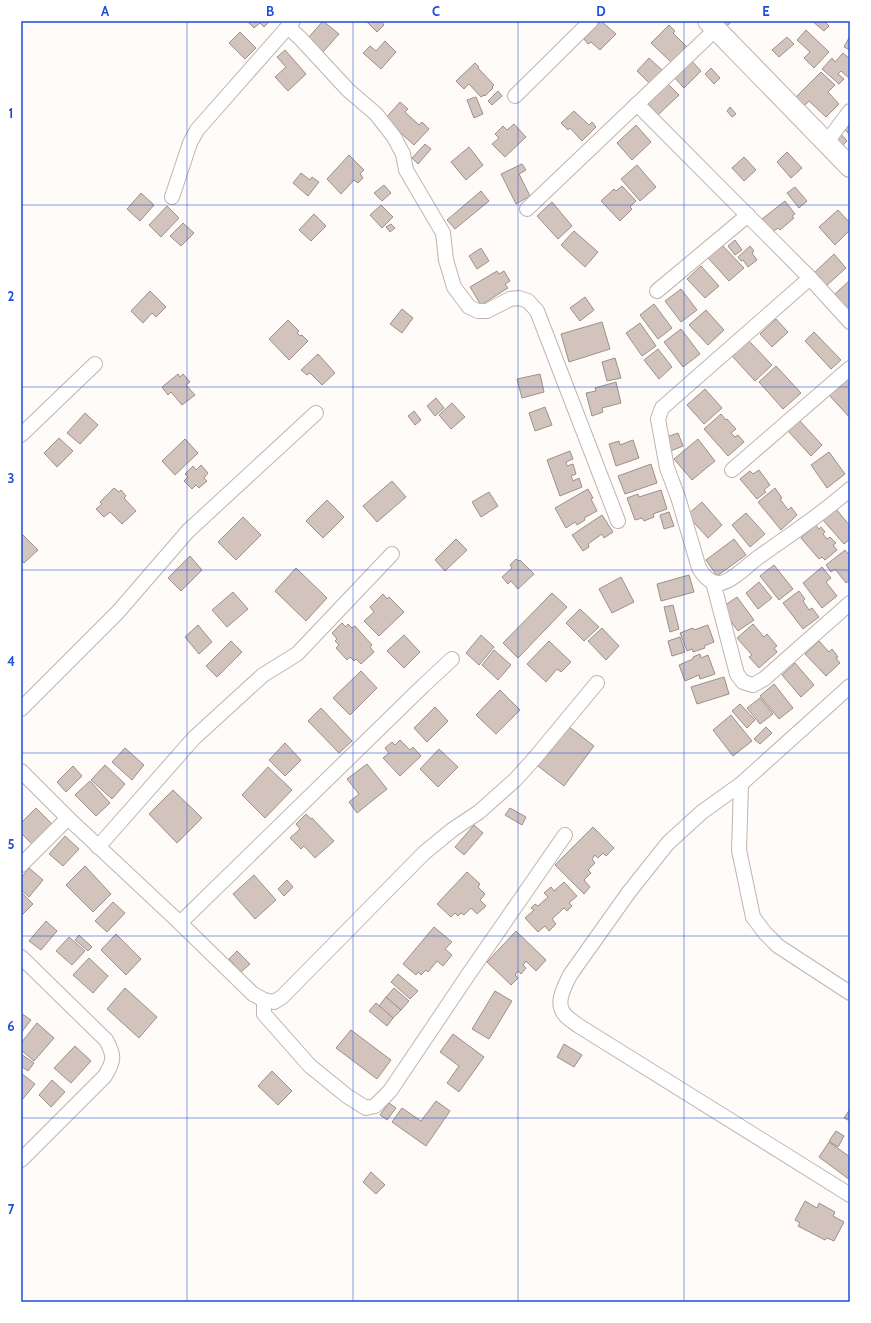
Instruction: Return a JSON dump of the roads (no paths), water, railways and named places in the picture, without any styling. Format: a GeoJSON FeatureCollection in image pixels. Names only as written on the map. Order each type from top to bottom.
{"type":"FeatureCollection","features":[{"type":"Feature","properties":{"kind":"street"},"geometry":{"type":"LineString","coordinates":[[515,96],[591,21]]}},
{"type":"Feature","properties":{"kind":"street"},"geometry":{"type":"LineString","coordinates":[[172,197],[188,148],[197,130],[290,24],[300,38],[348,90],[376,114],[394,137],[403,154],[406,170],[443,233],[446,260],[454,287],[469,307],[478,311],[487,311],[510,299],[519,298],[528,301],[537,311],[618,521]]}},
{"type":"Feature","properties":{"kind":"street"},"geometry":{"type":"LineString","coordinates":[[527,209],[637,104],[712,25],[850,167]]}},
{"type":"Feature","properties":{"kind":"street"},"geometry":{"type":"LineString","coordinates":[[637,104],[810,278],[850,322]]}},
{"type":"Feature","properties":{"kind":"street"},"geometry":{"type":"LineString","coordinates":[[826,143],[850,111]]}},
{"type":"Feature","properties":{"kind":"street"},"geometry":{"type":"LineString","coordinates":[[657,291],[748,215]]}},
{"type":"Feature","properties":{"kind":"street"},"geometry":{"type":"LineString","coordinates":[[810,278],[662,408],[658,419],[667,468],[678,497],[699,568],[704,576],[713,582],[720,583],[729,580],[828,509],[850,489]]}},
{"type":"Feature","properties":{"kind":"street"},"geometry":{"type":"LineString","coordinates":[[21,435],[95,364]]}},
{"type":"Feature","properties":{"kind":"street"},"geometry":{"type":"LineString","coordinates":[[732,470],[850,368]]}},
{"type":"Feature","properties":{"kind":"street"},"geometry":{"type":"LineString","coordinates":[[21,709],[118,612],[188,531],[316,413]]}},
{"type":"Feature","properties":{"kind":"street"},"geometry":{"type":"LineString","coordinates":[[98,847],[194,738],[263,675],[297,654],[392,554]]}},
{"type":"Feature","properties":{"kind":"street"},"geometry":{"type":"LineString","coordinates":[[713,582],[737,674],[743,682],[753,685],[764,679],[850,603]]}},
{"type":"Feature","properties":{"kind":"street"},"geometry":{"type":"LineString","coordinates":[[180,923],[452,659]]}},
{"type":"Feature","properties":{"kind":"street"},"geometry":{"type":"LineString","coordinates":[[21,771],[98,847],[180,923],[253,994],[264,1000],[274,1002],[282,997],[424,853],[452,830],[478,812],[515,780],[597,683]]}},
{"type":"Feature","properties":{"kind":"street"},"geometry":{"type":"LineString","coordinates":[[850,686],[741,784],[702,812],[668,843],[629,892],[570,975],[563,990],[560,1004],[565,1016],[579,1026],[850,1195]]}},
{"type":"Feature","properties":{"kind":"street"},"geometry":{"type":"LineString","coordinates":[[741,784],[739,850],[753,917],[764,933],[778,946],[850,993]]}},
{"type":"Feature","properties":{"kind":"street"},"geometry":{"type":"LineString","coordinates":[[21,866],[68,818]]}},
{"type":"Feature","properties":{"kind":"street"},"geometry":{"type":"LineString","coordinates":[[264,1000],[264,1014],[310,1066],[347,1096],[366,1108],[375,1106],[390,1091],[565,835]]}},
{"type":"Feature","properties":{"kind":"street"},"geometry":{"type":"LineString","coordinates":[[21,957],[106,1040],[112,1051],[112,1063],[105,1076],[21,1160]]}}]}
